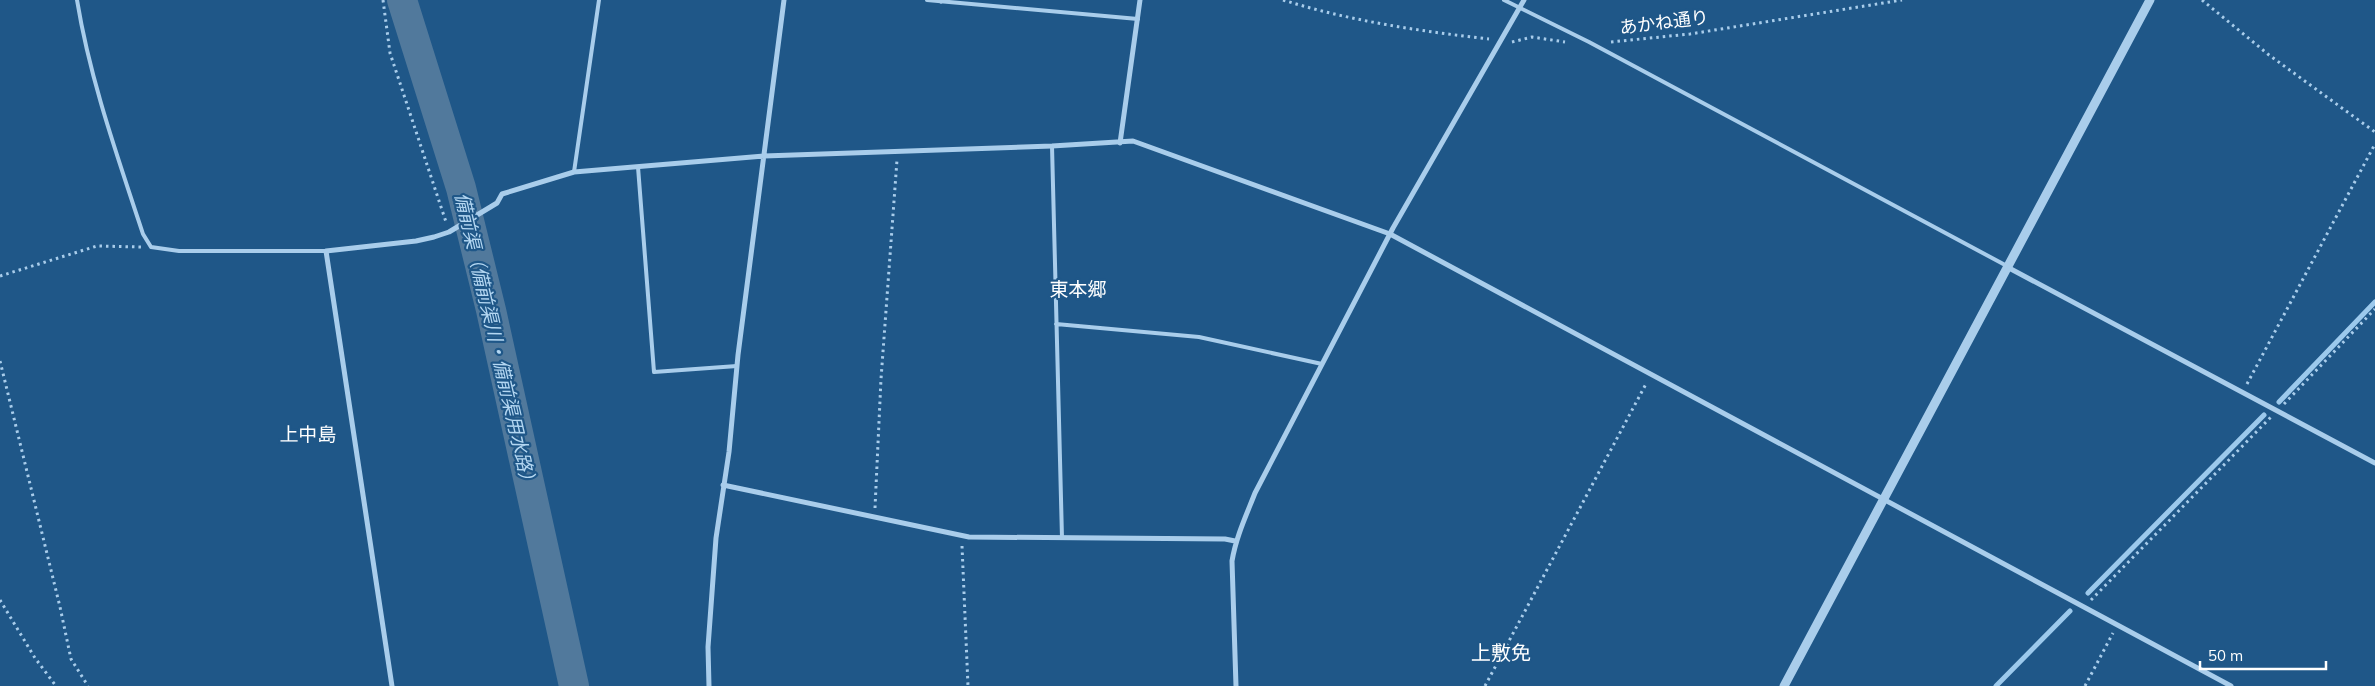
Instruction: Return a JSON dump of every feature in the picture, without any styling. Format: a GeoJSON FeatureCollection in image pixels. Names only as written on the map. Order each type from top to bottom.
{"type":"FeatureCollection","features":[{"type":"Feature","properties":{"kind":"street"},"geometry":{"type":"LineString","coordinates":[[709,686],[708,647],[716,538],[729,452],[737,366],[784,0]]}},
{"type":"Feature","properties":{"kind":"street"},"geometry":{"type":"LineString","coordinates":[[1120,143],[1140,0]]}},
{"type":"Feature","properties":{"kind":"street"},"geometry":{"type":"LineString","coordinates":[[1236,686],[1231,591],[1235,541],[1255,493],[1390,234],[1524,0]]}},
{"type":"Feature","properties":{"kind":"street"},"geometry":{"type":"LineString","coordinates":[[1784,686],[2009,268],[2150,0]]}},
{"type":"Feature","properties":{"kind":"street"},"geometry":{"type":"LineString","coordinates":[[392,686],[326,251],[416,241],[449,232],[498,203],[502,194],[574,172],[764,156],[1133,142],[1390,234],[1884,498],[2117,626],[2232,686]]}},
{"type":"Feature","properties":{"kind":"street"},"geometry":{"type":"LineString","coordinates":[[2009,268],[2375,463]]}},
{"type":"Feature","properties":{"kind":"street"},"geometry":{"type":"LineString","coordinates":[[723,485],[961,536],[1225,539],[1235,541]]}},
{"type":"Feature","properties":{"kind":"lane"},"geometry":{"type":"LineString","coordinates":[[77,0],[94,80],[143,234],[151,247],[179,252],[326,251]]}},
{"type":"Feature","properties":{"kind":"lane"},"geometry":{"type":"LineString","coordinates":[[574,172],[599,0]]}},
{"type":"Feature","properties":{"kind":"lane"},"geometry":{"type":"LineString","coordinates":[[927,0],[1138,19]]}},
{"type":"Feature","properties":{"kind":"lane"},"geometry":{"type":"LineString","coordinates":[[1504,0],[1598,47],[2009,268]]}},
{"type":"Feature","properties":{"kind":"lane"},"geometry":{"type":"LineString","coordinates":[[1052,146],[1062,538]]}},
{"type":"Feature","properties":{"kind":"lane"},"geometry":{"type":"LineString","coordinates":[[638,167],[654,372],[737,366]]}},
{"type":"Feature","properties":{"kind":"lane"},"geometry":{"type":"LineString","coordinates":[[1056,324],[1199,337],[1322,364]]}},
{"type":"Feature","properties":{"kind":"path"},"geometry":{"type":"LineString","coordinates":[[383,0],[390,53],[449,232]]}},
{"type":"Feature","properties":{"kind":"path"},"geometry":{"type":"LineString","coordinates":[[1283,0],[1315,10],[1385,25],[1489,40]]}},
{"type":"Feature","properties":{"kind":"path","name":"あかね通り"},"geometry":{"type":"LineString","coordinates":[[1607,42],[1690,34],[1902,0]]}},
{"type":"Feature","properties":{"kind":"path"},"geometry":{"type":"LineString","coordinates":[[2202,0],[2268,55],[2375,132]]}},
{"type":"Feature","properties":{"kind":"path"},"geometry":{"type":"LineString","coordinates":[[1510,42],[1532,37],[1567,42]]}},
{"type":"Feature","properties":{"kind":"path"},"geometry":{"type":"LineString","coordinates":[[2243,392],[2375,144]]}},
{"type":"Feature","properties":{"kind":"path"},"geometry":{"type":"LineString","coordinates":[[875,517],[881,379],[898,152]]}},
{"type":"Feature","properties":{"kind":"path"},"geometry":{"type":"LineString","coordinates":[[0,276],[97,246],[151,247]]}},
{"type":"Feature","properties":{"kind":"path"},"geometry":{"type":"LineString","coordinates":[[2084,607],[2375,309]]}},
{"type":"Feature","properties":{"kind":"path"},"geometry":{"type":"LineString","coordinates":[[0,361],[60,607],[70,659],[88,686]]}},
{"type":"Feature","properties":{"kind":"path"},"geometry":{"type":"LineString","coordinates":[[1485,686],[1651,374]]}},
{"type":"Feature","properties":{"kind":"path"},"geometry":{"type":"LineString","coordinates":[[961,536],[968,686]]}},
{"type":"Feature","properties":{"kind":"path"},"geometry":{"type":"LineString","coordinates":[[0,600],[35,658],[56,686]]}},
{"type":"Feature","properties":{"kind":"path"},"geometry":{"type":"LineString","coordinates":[[2085,686],[2117,626]]}},
{"type":"Feature","properties":{"kind":"waterway","name":"備前渠（備前渠川・備前渠用水路）"},"geometry":{"type":"LineString","coordinates":[[402,0],[461,188],[491,310],[574,686]]}},
{"type":"Feature","properties":{"kind":"waterway"},"geometry":{"type":"LineString","coordinates":[[2279,402],[2375,302]]}},
{"type":"Feature","properties":{"kind":"waterway"},"geometry":{"type":"LineString","coordinates":[[2088,593],[2264,415]]}},
{"type":"Feature","properties":{"kind":"waterway"},"geometry":{"type":"LineString","coordinates":[[1996,686],[2070,611]]}},
{"type":"Feature","properties":{"kind":"district","name":"東本郷"},"geometry":{"type":"Point","coordinates":[1078,289]}},
{"type":"Feature","properties":{"kind":"district","name":"上中島"},"geometry":{"type":"Point","coordinates":[308,434]}},
{"type":"Feature","properties":{"kind":"district","name":"上敷免"},"geometry":{"type":"Point","coordinates":[1501,652]}}]}
